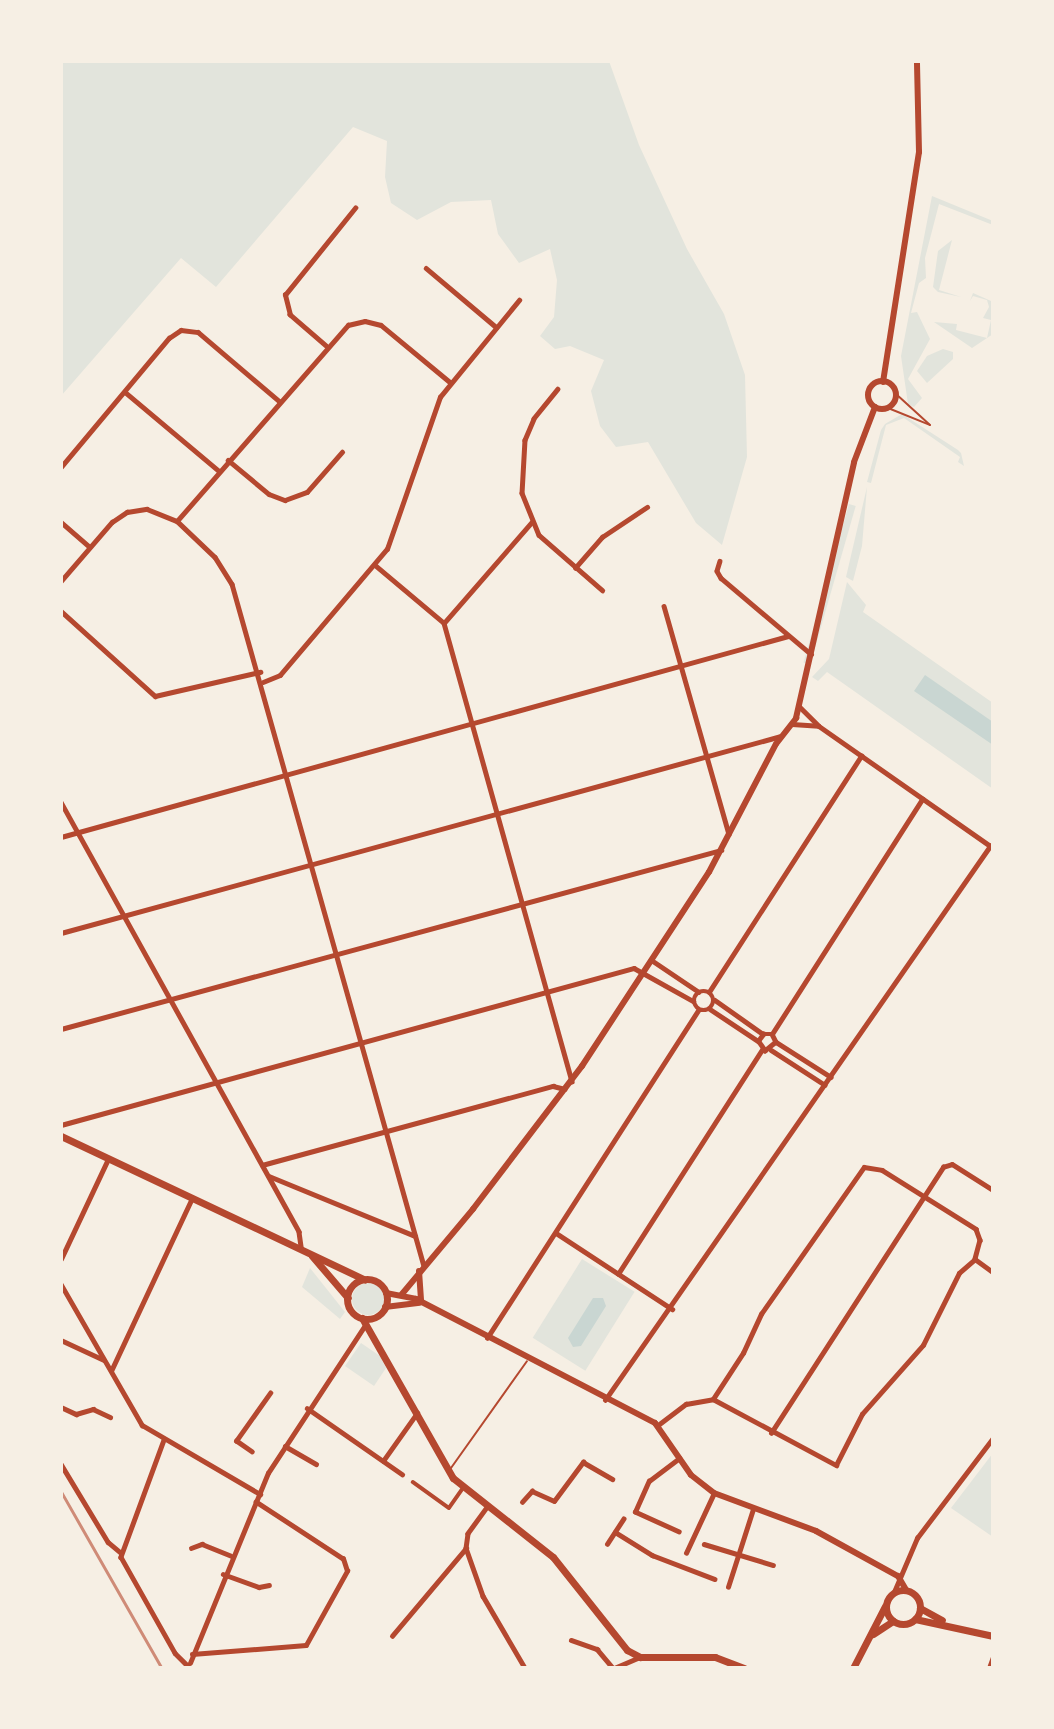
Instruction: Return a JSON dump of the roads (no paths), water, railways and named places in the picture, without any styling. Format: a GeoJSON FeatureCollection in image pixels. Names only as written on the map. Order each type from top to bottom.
{"type":"FeatureCollection","features":[{"type":"Feature","properties":{"kind":"main road"},"geometry":{"type":"LineString","coordinates":[[402,1294],[572,1081],[653,961],[721,850],[781,736],[792,724],[830,576],[854,462],[875,407],[869,391],[883,382],[919,152],[917,61]]}},
{"type":"Feature","properties":{"kind":"main road"},"geometry":{"type":"LineString","coordinates":[[875,407],[888,408],[895,394],[883,382]]}},
{"type":"Feature","properties":{"kind":"main road"},"geometry":{"type":"LineString","coordinates":[[61,1136],[301,1247],[365,1280],[380,1284],[386,1293],[385,1307]]}},
{"type":"Feature","properties":{"kind":"main road"},"geometry":{"type":"LineString","coordinates":[[301,1247],[328,1271],[348,1298],[351,1309],[364,1321],[449,1472],[463,1488],[488,1506],[511,1517],[561,1565],[627,1650],[640,1657],[715,1657],[740,1667]]}},
{"type":"Feature","properties":{"kind":"main road"},"geometry":{"type":"LineString","coordinates":[[422,1269],[422,1304]]}},
{"type":"Feature","properties":{"kind":"main road"},"geometry":{"type":"LineString","coordinates":[[348,1298],[353,1286],[365,1280]]}},
{"type":"Feature","properties":{"kind":"main road"},"geometry":{"type":"LineString","coordinates":[[386,1293],[402,1294],[658,1426],[679,1458],[714,1493],[803,1525],[898,1576],[906,1590]]}},
{"type":"Feature","properties":{"kind":"main road"},"geometry":{"type":"LineString","coordinates":[[364,1321],[374,1318],[385,1307],[402,1303],[422,1304]]}},
{"type":"Feature","properties":{"kind":"main road"},"geometry":{"type":"LineString","coordinates":[[853,1668],[894,1592],[906,1590],[915,1594],[920,1608],[946,1622]]}},
{"type":"Feature","properties":{"kind":"main road"},"geometry":{"type":"LineString","coordinates":[[885,1605],[893,1621],[904,1624],[915,1619],[946,1622],[993,1636]]}},
{"type":"Feature","properties":{"kind":"main road"},"geometry":{"type":"LineString","coordinates":[[915,1619],[920,1608]]}},
{"type":"Feature","properties":{"kind":"main road"},"geometry":{"type":"LineString","coordinates":[[870,1638],[893,1621]]}},
{"type":"Feature","properties":{"kind":"street"},"geometry":{"type":"LineString","coordinates":[[326,346],[290,315],[285,295],[355,208]]}},
{"type":"Feature","properties":{"kind":"street"},"geometry":{"type":"LineString","coordinates":[[426,268],[496,327]]}},
{"type":"Feature","properties":{"kind":"street"},"geometry":{"type":"LineString","coordinates":[[263,682],[281,675],[375,565],[394,537],[434,411],[450,382],[519,300]]}},
{"type":"Feature","properties":{"kind":"street"},"geometry":{"type":"LineString","coordinates":[[177,520],[326,346],[350,324],[374,322],[450,382]]}},
{"type":"Feature","properties":{"kind":"street"},"geometry":{"type":"LineString","coordinates":[[61,467],[171,336],[187,329],[200,333],[279,401]]}},
{"type":"Feature","properties":{"kind":"street"},"geometry":{"type":"LineString","coordinates":[[558,389],[534,419],[522,455],[521,485],[531,523],[575,568],[602,590]]}},
{"type":"Feature","properties":{"kind":"street"},"geometry":{"type":"LineString","coordinates":[[125,392],[219,471]]}},
{"type":"Feature","properties":{"kind":"street"},"geometry":{"type":"LineString","coordinates":[[228,460],[269,494],[285,500],[307,492],[342,452]]}},
{"type":"Feature","properties":{"kind":"street"},"geometry":{"type":"LineString","coordinates":[[575,568],[602,537],[647,508]]}},
{"type":"Feature","properties":{"kind":"street"},"geometry":{"type":"LineString","coordinates":[[61,581],[112,522],[132,511],[157,511],[177,520],[209,550],[228,578],[263,682],[363,1043],[422,1269]]}},
{"type":"Feature","properties":{"kind":"street"},"geometry":{"type":"LineString","coordinates":[[61,522],[90,547]]}},
{"type":"Feature","properties":{"kind":"street"},"geometry":{"type":"LineString","coordinates":[[444,623],[531,523]]}},
{"type":"Feature","properties":{"kind":"street"},"geometry":{"type":"LineString","coordinates":[[720,561],[716,571],[721,578],[811,654]]}},
{"type":"Feature","properties":{"kind":"street"},"geometry":{"type":"LineString","coordinates":[[375,565],[444,623],[572,1081]]}},
{"type":"Feature","properties":{"kind":"street"},"geometry":{"type":"LineString","coordinates":[[664,606],[729,834]]}},
{"type":"Feature","properties":{"kind":"street"},"geometry":{"type":"LineString","coordinates":[[61,611],[155,696],[260,672]]}},
{"type":"Feature","properties":{"kind":"street"},"geometry":{"type":"LineString","coordinates":[[61,837],[788,636]]}},
{"type":"Feature","properties":{"kind":"street"},"geometry":{"type":"LineString","coordinates":[[605,1400],[672,1309],[991,847],[819,726],[799,705]]}},
{"type":"Feature","properties":{"kind":"street"},"geometry":{"type":"LineString","coordinates":[[792,724],[819,726]]}},
{"type":"Feature","properties":{"kind":"street"},"geometry":{"type":"LineString","coordinates":[[61,933],[781,736]]}},
{"type":"Feature","properties":{"kind":"street"},"geometry":{"type":"LineString","coordinates":[[709,992],[862,756]]}},
{"type":"Feature","properties":{"kind":"street"},"geometry":{"type":"LineString","coordinates":[[772,1034],[922,799]]}},
{"type":"Feature","properties":{"kind":"street"},"geometry":{"type":"LineString","coordinates":[[61,802],[299,1232],[301,1247]]}},
{"type":"Feature","properties":{"kind":"street"},"geometry":{"type":"LineString","coordinates":[[61,1029],[520,902],[721,850]]}},
{"type":"Feature","properties":{"kind":"street"},"geometry":{"type":"LineString","coordinates":[[653,961],[699,992],[709,992]]}},
{"type":"Feature","properties":{"kind":"street"},"geometry":{"type":"LineString","coordinates":[[61,1125],[634,968],[694,1001],[698,1010]]}},
{"type":"Feature","properties":{"kind":"street"},"geometry":{"type":"LineString","coordinates":[[694,1001],[699,992]]}},
{"type":"Feature","properties":{"kind":"street"},"geometry":{"type":"LineString","coordinates":[[709,992],[714,1000],[763,1034],[772,1034]]}},
{"type":"Feature","properties":{"kind":"street"},"geometry":{"type":"LineString","coordinates":[[709,1009],[714,1000]]}},
{"type":"Feature","properties":{"kind":"street"},"geometry":{"type":"LineString","coordinates":[[698,1010],[709,1009],[758,1041],[762,1050]]}},
{"type":"Feature","properties":{"kind":"street"},"geometry":{"type":"LineString","coordinates":[[487,1338],[698,1010]]}},
{"type":"Feature","properties":{"kind":"street"},"geometry":{"type":"LineString","coordinates":[[758,1041],[763,1034]]}},
{"type":"Feature","properties":{"kind":"street"},"geometry":{"type":"LineString","coordinates":[[772,1034],[776,1042],[831,1077]]}},
{"type":"Feature","properties":{"kind":"street"},"geometry":{"type":"LineString","coordinates":[[771,1050],[776,1042]]}},
{"type":"Feature","properties":{"kind":"street"},"geometry":{"type":"LineString","coordinates":[[762,1050],[771,1050],[825,1086]]}},
{"type":"Feature","properties":{"kind":"street"},"geometry":{"type":"LineString","coordinates":[[618,1274],[762,1050]]}},
{"type":"Feature","properties":{"kind":"street"},"geometry":{"type":"LineString","coordinates":[[262,1165],[553,1086],[566,1089]]}},
{"type":"Feature","properties":{"kind":"street"},"geometry":{"type":"LineString","coordinates":[[61,1259],[109,1158]]}},
{"type":"Feature","properties":{"kind":"street"},"geometry":{"type":"LineString","coordinates":[[771,1433],[925,1195],[949,1163],[993,1190]]}},
{"type":"Feature","properties":{"kind":"street"},"geometry":{"type":"LineString","coordinates":[[658,1426],[686,1404],[713,1399],[830,1465],[838,1463],[859,1418],[916,1356],[948,1288],[975,1259],[980,1240],[977,1230],[925,1195],[875,1167],[861,1169],[761,1314],[743,1353],[713,1399]]}},
{"type":"Feature","properties":{"kind":"street"},"geometry":{"type":"LineString","coordinates":[[268,1175],[415,1236]]}},
{"type":"Feature","properties":{"kind":"street"},"geometry":{"type":"LineString","coordinates":[[111,1371],[192,1197]]}},
{"type":"Feature","properties":{"kind":"street"},"geometry":{"type":"LineString","coordinates":[[556,1233],[672,1309]]}},
{"type":"Feature","properties":{"kind":"street"},"geometry":{"type":"LineString","coordinates":[[975,1259],[993,1272]]}},
{"type":"Feature","properties":{"kind":"street"},"geometry":{"type":"LineString","coordinates":[[61,1284],[139,1422],[164,1440],[260,1494]]}},
{"type":"Feature","properties":{"kind":"street"},"geometry":{"type":"LineString","coordinates":[[164,1440],[121,1553],[122,1562],[176,1654],[190,1665],[223,1574],[260,1494],[307,1408],[364,1321]]}},
{"type":"Feature","properties":{"kind":"street"},"geometry":{"type":"LineString","coordinates":[[61,1340],[104,1360]]}},
{"type":"Feature","properties":{"kind":"street"},"geometry":{"type":"LineString","coordinates":[[251,1452],[236,1441],[270,1393]]}},
{"type":"Feature","properties":{"kind":"street"},"geometry":{"type":"LineString","coordinates":[[61,1407],[76,1414],[93,1409],[110,1417]]}},
{"type":"Feature","properties":{"kind":"street"},"geometry":{"type":"LineString","coordinates":[[307,1408],[408,1478]]}},
{"type":"Feature","properties":{"kind":"street"},"geometry":{"type":"LineString","coordinates":[[383,1461],[417,1413]]}},
{"type":"Feature","properties":{"kind":"street"},"geometry":{"type":"LineString","coordinates":[[894,1592],[898,1576],[926,1525],[993,1438]]}},
{"type":"Feature","properties":{"kind":"street"},"geometry":{"type":"LineString","coordinates":[[285,1446],[316,1464]]}},
{"type":"Feature","properties":{"kind":"street"},"geometry":{"type":"LineString","coordinates":[[679,1458],[652,1477],[635,1512],[679,1532]]}},
{"type":"Feature","properties":{"kind":"street"},"geometry":{"type":"LineString","coordinates":[[522,1502],[531,1491],[554,1502],[583,1462],[612,1479]]}},
{"type":"Feature","properties":{"kind":"street"},"geometry":{"type":"LineString","coordinates":[[61,1464],[108,1542],[121,1553]]}},
{"type":"Feature","properties":{"kind":"street"},"geometry":{"type":"LineString","coordinates":[[414,1482],[449,1508],[463,1488]]}},
{"type":"Feature","properties":{"kind":"street"},"geometry":{"type":"LineString","coordinates":[[686,1553],[714,1493]]}},
{"type":"Feature","properties":{"kind":"street"},"geometry":{"type":"LineString","coordinates":[[192,1654],[306,1645],[347,1572],[343,1559],[256,1503]]}},
{"type":"Feature","properties":{"kind":"street"},"geometry":{"type":"LineString","coordinates":[[488,1506],[468,1534],[466,1548],[483,1596],[525,1668]]}},
{"type":"Feature","properties":{"kind":"street"},"geometry":{"type":"LineString","coordinates":[[728,1587],[753,1508]]}},
{"type":"Feature","properties":{"kind":"street"},"geometry":{"type":"LineString","coordinates":[[607,1544],[623,1519]]}},
{"type":"Feature","properties":{"kind":"street"},"geometry":{"type":"LineString","coordinates":[[615,1532],[680,1567],[715,1579]]}},
{"type":"Feature","properties":{"kind":"street"},"geometry":{"type":"LineString","coordinates":[[191,1548],[201,1544],[231,1556]]}},
{"type":"Feature","properties":{"kind":"street"},"geometry":{"type":"LineString","coordinates":[[704,1544],[773,1565]]}},
{"type":"Feature","properties":{"kind":"street"},"geometry":{"type":"LineString","coordinates":[[392,1636],[466,1548]]}},
{"type":"Feature","properties":{"kind":"street"},"geometry":{"type":"LineString","coordinates":[[680,1567],[683,1560]]}},
{"type":"Feature","properties":{"kind":"street"},"geometry":{"type":"LineString","coordinates":[[223,1574],[259,1587],[269,1584]]}},
{"type":"Feature","properties":{"kind":"street"},"geometry":{"type":"LineString","coordinates":[[571,1640],[597,1648],[613,1668],[640,1657]]}},
{"type":"Feature","properties":{"kind":"street"},"geometry":{"type":"LineString","coordinates":[[626,1661],[627,1650]]}},
{"type":"Feature","properties":{"kind":"street"},"geometry":{"type":"LineString","coordinates":[[989,1668],[993,1657]]}},
{"type":"Feature","properties":{"kind":"lane"},"geometry":{"type":"LineString","coordinates":[[888,408],[930,425],[895,394]]}},
{"type":"Feature","properties":{"kind":"lane"},"geometry":{"type":"LineString","coordinates":[[449,1472],[528,1359]]}},
{"type":"Feature","properties":{"kind":"railway"},"geometry":{"type":"LineString","coordinates":[[61,1491],[162,1668]]}}]}
